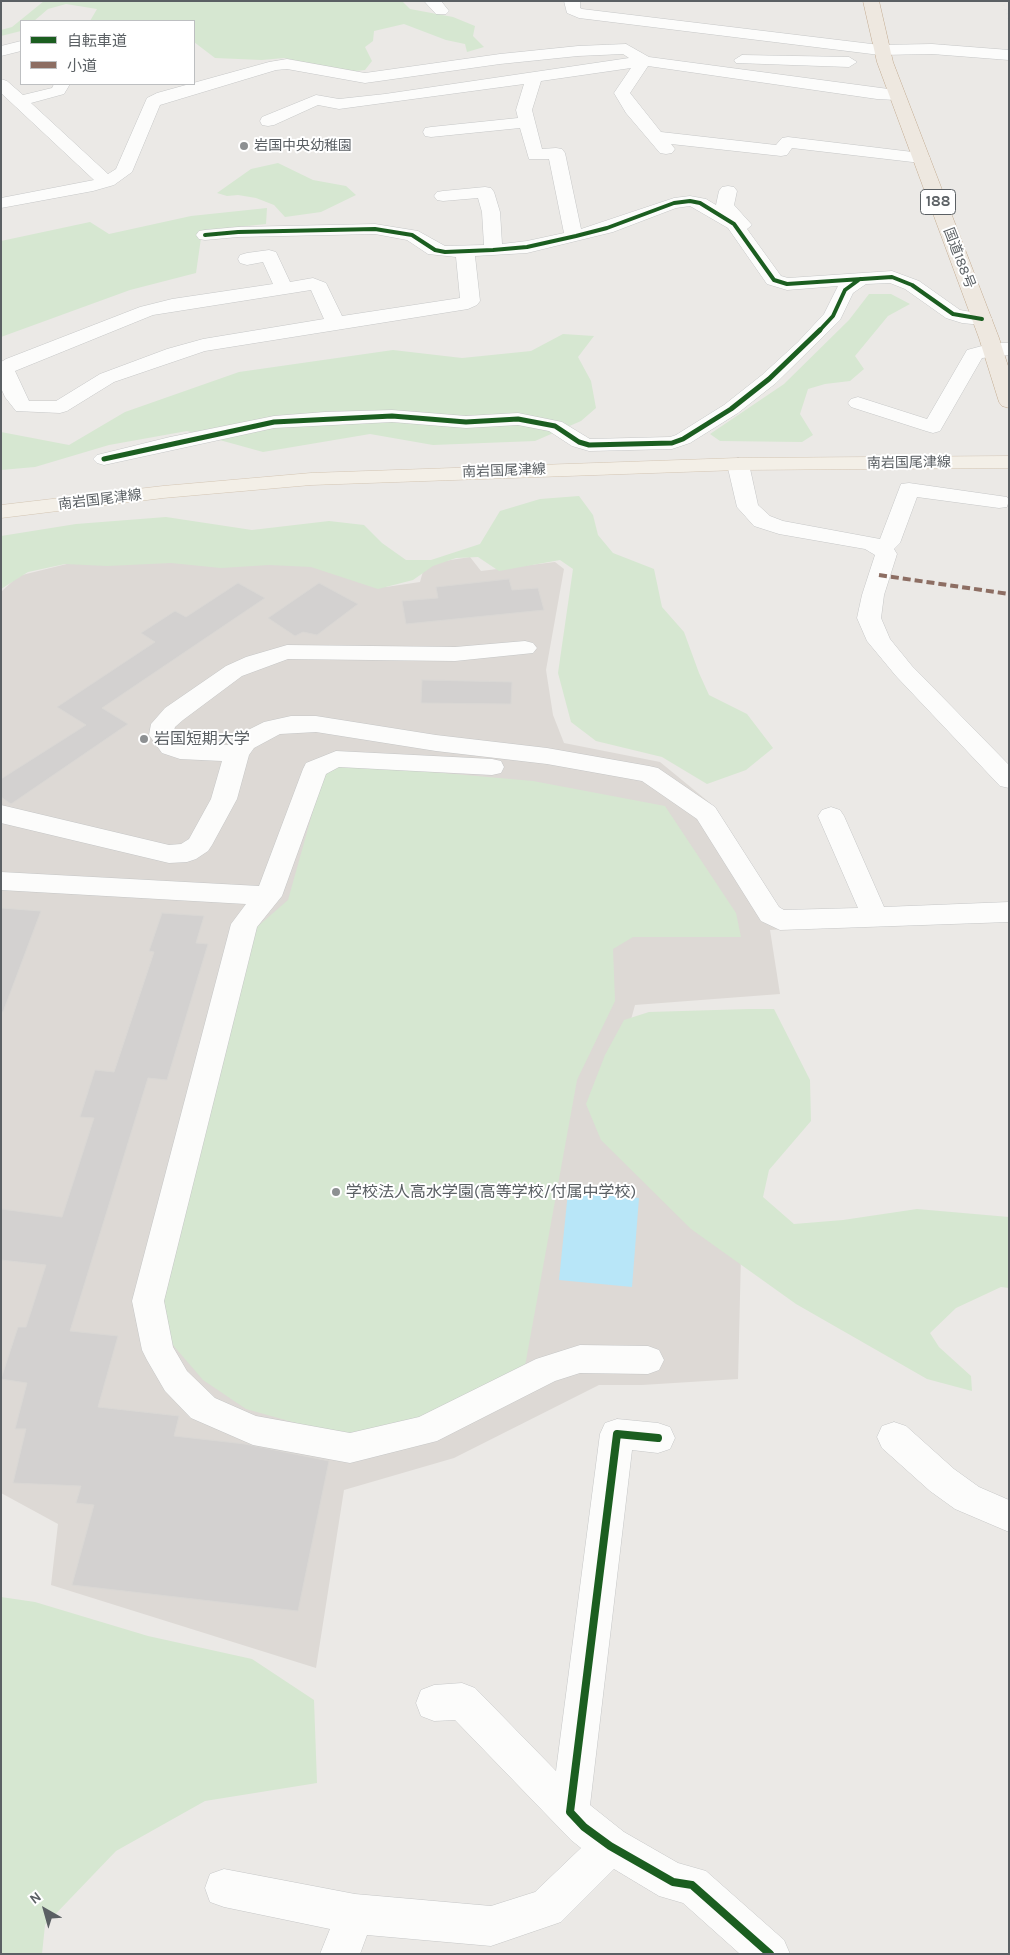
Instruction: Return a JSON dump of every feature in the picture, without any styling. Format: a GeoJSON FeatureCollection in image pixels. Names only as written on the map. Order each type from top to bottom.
{"type":"FeatureCollection","features":[{"type":"Feature","properties":{"kind":"highway","name":"国道188号"},"geometry":{"type":"LineString","coordinates":[[870,1],[882,56],[896,95],[982,319],[1001,349],[1009,402]]}},
{"type":"Feature","properties":{"kind":"main road","name":"南岩国尾津線"},"geometry":{"type":"LineString","coordinates":[[1,512],[163,492],[311,479],[738,464],[1009,462]]}},
{"type":"Feature","properties":{"kind":"street"},"geometry":{"type":"LineString","coordinates":[[572,1],[572,10],[579,13],[882,56]]}},
{"type":"Feature","properties":{"kind":"street"},"geometry":{"type":"LineString","coordinates":[[1,51],[20,46]]}},
{"type":"Feature","properties":{"kind":"street"},"geometry":{"type":"LineString","coordinates":[[8,196],[93,186],[108,181],[123,172],[153,102],[163,97],[275,65],[287,64],[365,78],[384,77],[500,59],[578,51],[626,49],[644,61]]}},
{"type":"Feature","properties":{"kind":"street"},"geometry":{"type":"LineString","coordinates":[[695,68],[697,60],[882,56],[932,49],[1009,55]]}},
{"type":"Feature","properties":{"kind":"street"},"geometry":{"type":"LineString","coordinates":[[644,61],[622,93],[661,143],[781,151],[788,142],[921,158]]}},
{"type":"Feature","properties":{"kind":"street"},"geometry":{"type":"LineString","coordinates":[[268,121],[316,100],[339,104],[358,102],[644,61],[877,94],[896,95]]}},
{"type":"Feature","properties":{"kind":"street"},"geometry":{"type":"LineString","coordinates":[[534,76],[524,110],[535,155],[556,153],[573,233],[576,236]]}},
{"type":"Feature","properties":{"kind":"street"},"geometry":{"type":"LineString","coordinates":[[2,85],[98,175],[108,181]]}},
{"type":"Feature","properties":{"kind":"street"},"geometry":{"type":"LineString","coordinates":[[20,101],[58,91],[61,85]]}},
{"type":"Feature","properties":{"kind":"street"},"geometry":{"type":"LineString","coordinates":[[431,132],[527,122]]}},
{"type":"Feature","properties":{"kind":"street"},"geometry":{"type":"LineString","coordinates":[[728,191],[725,206],[745,227],[741,232]]}},
{"type":"Feature","properties":{"kind":"street"},"geometry":{"type":"LineString","coordinates":[[442,196],[485,192],[491,212],[493,250]]}},
{"type":"Feature","properties":{"kind":"street"},"geometry":{"type":"LineString","coordinates":[[205,236],[238,232],[375,229],[412,235],[435,250],[465,252],[493,250],[527,247],[576,236],[607,228],[645,212],[674,203],[690,201],[700,203],[734,224],[774,280],[787,284],[892,277],[912,286],[953,314],[982,319]]}},
{"type":"Feature","properties":{"kind":"street"},"geometry":{"type":"LineString","coordinates":[[336,323],[319,287],[313,284],[284,288],[172,305],[147,311],[13,363],[4,369],[15,397],[24,407],[60,408],[106,378],[174,353],[203,345],[461,305],[470,301],[465,252]]}},
{"type":"Feature","properties":{"kind":"street"},"geometry":{"type":"LineString","coordinates":[[246,259],[269,256],[284,288]]}},
{"type":"Feature","properties":{"kind":"street"},"geometry":{"type":"LineString","coordinates":[[104,458],[274,422],[392,416],[466,422],[518,419],[555,426],[579,442],[589,445],[672,443],[683,439],[731,409],[769,379],[805,346],[833,316],[845,290],[861,279]]}},
{"type":"Feature","properties":{"kind":"street"},"geometry":{"type":"LineString","coordinates":[[858,403],[933,427],[974,354],[1001,349]]}},
{"type":"Feature","properties":{"kind":"street"},"geometry":{"type":"LineString","coordinates":[[738,464],[748,507],[762,521],[779,527],[871,543],[881,548],[886,554],[873,596],[869,618],[879,641],[904,671],[1009,780]]}},
{"type":"Feature","properties":{"kind":"street"},"geometry":{"type":"LineString","coordinates":[[881,548],[889,543],[909,489],[999,502]]}},
{"type":"Feature","properties":{"kind":"street"},"geometry":{"type":"LineString","coordinates":[[237,754],[180,751],[171,747],[161,735],[163,724],[174,714],[234,672],[254,662],[287,652],[456,654],[525,648]]}},
{"type":"Feature","properties":{"kind":"street"},"geometry":{"type":"LineString","coordinates":[[1,814],[168,854],[187,852],[199,846],[224,798],[237,754],[245,742],[260,733],[291,724],[316,724],[436,743],[526,754],[649,774],[706,813],[770,914],[780,920],[1009,912]]}},
{"type":"Feature","properties":{"kind":"street"},"geometry":{"type":"LineString","coordinates":[[526,754],[524,761],[514,768],[336,759],[315,769],[269,896],[244,924],[148,1301],[158,1350],[176,1382],[203,1408],[253,1430],[350,1448],[425,1431],[547,1369],[580,1359],[648,1360]]}},
{"type":"Feature","properties":{"kind":"street"},"geometry":{"type":"LineString","coordinates":[[831,816],[875,916]]}},
{"type":"Feature","properties":{"kind":"street"},"geometry":{"type":"LineString","coordinates":[[1,882],[269,896]]}},
{"type":"Feature","properties":{"kind":"street"},"geometry":{"type":"LineString","coordinates":[[570,1812],[617,1434],[658,1438]]}},
{"type":"Feature","properties":{"kind":"street"},"geometry":{"type":"LineString","coordinates":[[894,1437],[942,1480],[967,1498],[1009,1516]]}},
{"type":"Feature","properties":{"kind":"street"},"geometry":{"type":"LineString","coordinates":[[434,1703],[462,1701],[584,1827],[610,1846],[673,1882],[692,1885],[770,1954]]}},
{"type":"Feature","properties":{"kind":"street"},"geometry":{"type":"LineString","coordinates":[[224,1888],[355,1914],[491,1926],[548,1908],[610,1846]]}},
{"type":"Feature","properties":{"kind":"street"},"geometry":{"type":"LineString","coordinates":[[340,1954],[355,1914]]}},
{"type":"Feature","properties":{"kind":"shaded area","name":"学校法人高水学園(高等学校/付属中学校)"},"geometry":{"type":"Polygon","coordinates":[[[470,557],[481,571],[555,562],[564,569],[546,670],[553,715],[564,743],[660,762],[710,803],[778,912],[815,927],[770,930],[780,994],[635,1005],[601,1129],[741,1255],[738,1379],[642,1385],[599,1385],[454,1458],[344,1490],[316,1668],[51,1585],[58,1524],[1,1493],[1,592],[18,576],[87,559],[313,564],[386,587],[420,582],[425,564],[470,557]]]}},
{"type":"Feature","properties":{"kind":"green space"},"geometry":{"type":"Polygon","coordinates":[[[44,1],[402,1],[410,9],[453,17],[475,26],[473,36],[484,47],[467,52],[465,44],[446,40],[404,24],[374,31],[373,41],[365,47],[372,61],[365,70],[347,72],[284,58],[262,60],[215,58],[195,43],[195,20],[91,20],[97,9],[66,4],[48,9],[35,20],[21,20],[44,1]]]}},
{"type":"Feature","properties":{"kind":"green space"},"geometry":{"type":"Polygon","coordinates":[[[20,20],[20,31],[1,36],[1,30],[12,27],[20,20]]]}},
{"type":"Feature","properties":{"kind":"green space"},"geometry":{"type":"Polygon","coordinates":[[[278,163],[313,180],[346,186],[356,195],[321,212],[285,217],[274,205],[256,198],[238,195],[227,196],[217,193],[251,169],[278,163]]]}},
{"type":"Feature","properties":{"kind":"green space"},"geometry":{"type":"Polygon","coordinates":[[[267,208],[266,224],[202,231],[196,273],[130,290],[1,337],[1,241],[90,222],[109,234],[191,216],[267,208]]]}},
{"type":"Feature","properties":{"kind":"green space"},"geometry":{"type":"Polygon","coordinates":[[[869,294],[891,294],[910,304],[888,316],[855,356],[864,369],[850,381],[825,384],[808,389],[800,414],[813,435],[802,442],[720,441],[710,434],[784,384],[849,320],[869,294]]]}},
{"type":"Feature","properties":{"kind":"green space"},"geometry":{"type":"Polygon","coordinates":[[[563,334],[594,336],[578,357],[591,381],[596,408],[581,421],[535,441],[433,445],[370,434],[263,452],[187,431],[109,445],[35,467],[1,470],[1,432],[69,445],[125,412],[239,372],[393,350],[462,358],[531,351],[563,334]]]}},
{"type":"Feature","properties":{"kind":"green space"},"geometry":{"type":"Polygon","coordinates":[[[579,496],[593,515],[598,535],[613,553],[654,569],[662,607],[684,632],[709,695],[747,714],[773,748],[746,770],[707,784],[662,757],[596,741],[571,722],[558,673],[573,569],[560,560],[499,571],[478,557],[456,558],[433,566],[413,580],[378,589],[311,567],[269,565],[221,568],[171,563],[107,566],[65,564],[28,572],[1,589],[1,536],[76,524],[166,517],[252,530],[329,521],[364,525],[382,543],[406,560],[431,560],[480,544],[500,511],[540,499],[579,496]]]}},
{"type":"Feature","properties":{"kind":"green space"},"geometry":{"type":"Polygon","coordinates":[[[341,764],[533,781],[665,806],[736,913],[741,937],[633,937],[613,949],[615,1001],[577,1080],[525,1366],[420,1420],[339,1435],[246,1409],[203,1380],[172,1344],[157,1303],[257,927],[288,900],[323,775],[341,764]]]}},
{"type":"Feature","properties":{"kind":"green space"},"geometry":{"type":"Polygon","coordinates":[[[774,1009],[810,1080],[811,1121],[769,1170],[763,1197],[794,1224],[843,1220],[917,1209],[1009,1217],[1009,1288],[1001,1287],[956,1308],[930,1333],[939,1347],[971,1376],[972,1391],[927,1379],[796,1304],[691,1229],[601,1140],[586,1104],[605,1055],[624,1020],[649,1012],[774,1009]]]}},
{"type":"Feature","properties":{"kind":"green space"},"geometry":{"type":"Polygon","coordinates":[[[1,1597],[35,1602],[148,1636],[252,1659],[314,1700],[317,1783],[205,1801],[116,1851],[45,1925],[42,1954],[1,1954],[1,1597]]]}},
{"type":"Feature","properties":{"kind":"water"},"geometry":{"type":"Polygon","coordinates":[[[568,1192],[639,1198],[632,1287],[559,1280],[568,1192]]]}},
{"type":"Feature","properties":{"kind":"building"},"geometry":{"type":"Polygon","coordinates":[[[509,579],[512,590],[538,588],[544,610],[406,624],[402,601],[438,598],[436,587],[509,579]]]}},
{"type":"Feature","properties":{"kind":"building"},"geometry":{"type":"Polygon","coordinates":[[[238,583],[265,598],[102,708],[128,724],[11,804],[1,797],[1,779],[86,725],[57,707],[155,642],[141,633],[175,611],[186,617],[238,583]]]}},
{"type":"Feature","properties":{"kind":"building"},"geometry":{"type":"Polygon","coordinates":[[[319,583],[358,604],[317,635],[303,632],[295,636],[268,618],[319,583]]]}},
{"type":"Feature","properties":{"kind":"building"},"geometry":{"type":"Polygon","coordinates":[[[422,680],[512,682],[511,704],[421,703],[422,680]]]}},
{"type":"Feature","properties":{"kind":"building"},"geometry":{"type":"Polygon","coordinates":[[[1,908],[41,911],[3,1012],[1,1012],[1,908]]]}},
{"type":"Feature","properties":{"kind":"building"},"geometry":{"type":"Polygon","coordinates":[[[162,913],[204,916],[196,943],[208,944],[167,1080],[148,1078],[70,1331],[118,1336],[98,1407],[179,1416],[174,1436],[245,1444],[329,1461],[298,1611],[72,1585],[94,1505],[76,1503],[81,1486],[13,1483],[26,1429],[15,1429],[27,1383],[1,1379],[18,1327],[26,1327],[46,1265],[1,1260],[1,1209],[62,1217],[94,1118],[80,1117],[95,1070],[114,1072],[154,952],[149,951],[162,913]]]}},
{"type":"Feature","properties":{"kind":"railway"},"geometry":{"type":"LineString","coordinates":[[1002,1],[1009,19]]}},
{"type":"Feature","properties":{"kind":"marked path"},"geometry":{"type":"LineString","coordinates":[[879,575],[1009,594]]}},
{"type":"Feature","properties":{"kind":"cycle path"},"geometry":{"type":"LineString","coordinates":[[205,235],[238,232],[375,229],[412,235],[435,250],[445,252],[493,250],[527,247],[576,236],[607,228],[645,212],[674,203],[690,201],[700,203],[734,224],[774,280],[787,284],[892,277],[912,285],[953,314],[982,319]]}},
{"type":"Feature","properties":{"kind":"cycle path"},"geometry":{"type":"LineString","coordinates":[[104,459],[170,443],[274,422],[392,416],[466,422],[518,419],[555,426],[579,442],[589,445],[672,443],[683,439],[731,409],[769,379],[805,346],[833,316],[845,290],[860,279]]}},
{"type":"Feature","properties":{"kind":"cycle path"},"geometry":{"type":"LineString","coordinates":[[658,1438],[617,1434],[570,1812],[584,1827],[610,1846],[673,1882],[692,1885],[770,1954]]}},
{"type":"Feature","properties":{"kind":"place","name":"岩国中央幼稚園"},"geometry":{"type":"Point","coordinates":[244,146]}},
{"type":"Feature","properties":{"kind":"place","name":"岩国短期大学"},"geometry":{"type":"Point","coordinates":[144,739]}},
{"type":"Feature","properties":{"kind":"place","name":"学校法人高水学園(高等学校/付属中学校)"},"geometry":{"type":"Point","coordinates":[336,1192]}}]}
